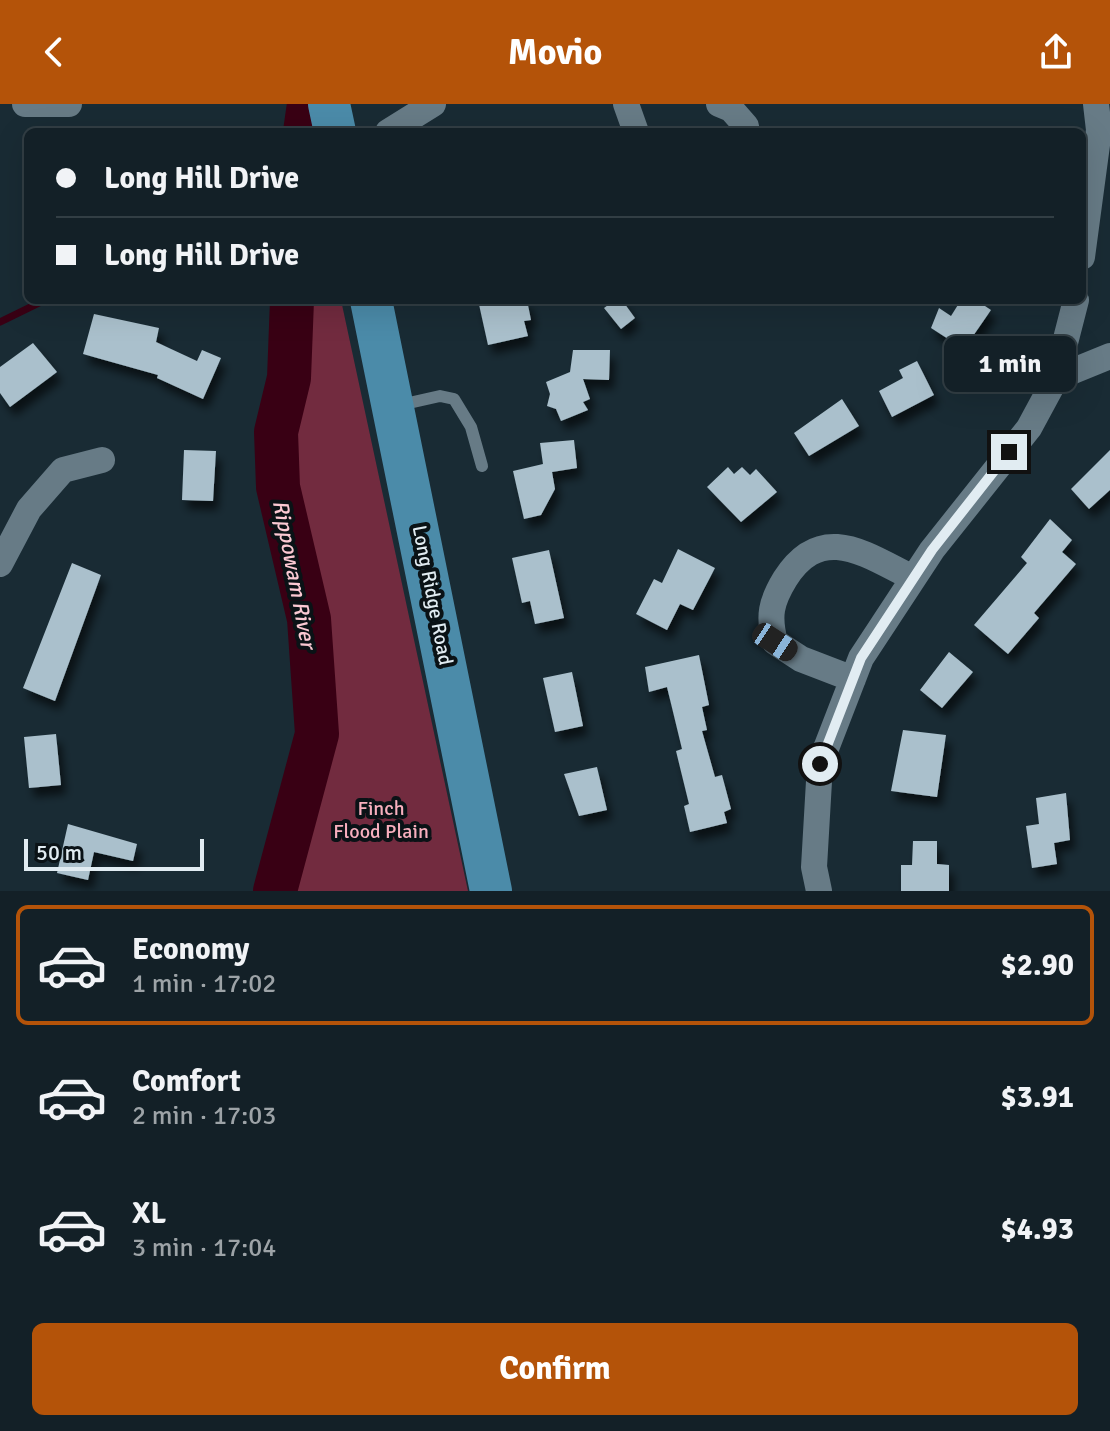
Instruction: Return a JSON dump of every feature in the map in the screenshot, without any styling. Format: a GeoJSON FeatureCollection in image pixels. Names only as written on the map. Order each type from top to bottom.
{"type":"FeatureCollection","features":[{"type":"Feature","properties":{"kind":"main road","name":"Long Ridge Road"},"geometry":{"type":"LineString","coordinates":[[372,304],[491,891]]}},
{"type":"Feature","properties":{"kind":"street"},"geometry":{"type":"LineString","coordinates":[[25,104],[69,104]]}},
{"type":"Feature","properties":{"kind":"street"},"geometry":{"type":"LineString","coordinates":[[394,128],[433,104]]}},
{"type":"Feature","properties":{"kind":"street"},"geometry":{"type":"LineString","coordinates":[[626,104],[635,128]]}},
{"type":"Feature","properties":{"kind":"street"},"geometry":{"type":"LineString","coordinates":[[719,104],[731,109],[745,128]]}},
{"type":"Feature","properties":{"kind":"street"},"geometry":{"type":"LineString","coordinates":[[1086,227],[1099,130],[1096,104]]}},
{"type":"Feature","properties":{"kind":"street"},"geometry":{"type":"LineString","coordinates":[[819,891],[814,867],[820,764],[861,658],[913,578],[1029,428],[1056,378],[1075,304]]}},
{"type":"Feature","properties":{"kind":"street"},"geometry":{"type":"LineString","coordinates":[[1056,378],[1110,356]]}},
{"type":"Feature","properties":{"kind":"street"},"geometry":{"type":"LineString","coordinates":[[0,564],[29,509],[63,470],[102,460]]}},
{"type":"Feature","properties":{"kind":"street"},"geometry":{"type":"LineString","coordinates":[[853,679],[801,659],[775,642],[769,620],[773,598],[790,571],[810,550],[827,547],[854,549],[913,578]]}},
{"type":"Feature","properties":{"kind":"lane"},"geometry":{"type":"LineString","coordinates":[[394,407],[440,396],[454,399],[471,427],[482,466]]}},
{"type":"Feature","properties":{"kind":"green space","name":"Finch Flood Plain"},"geometry":{"type":"Polygon","coordinates":[[[275,304],[342,304],[468,891],[294,891],[322,769],[321,722],[272,514],[275,304]]]}},
{"type":"Feature","properties":{"kind":"building"},"geometry":{"type":"Polygon","coordinates":[[[479,304],[528,304],[531,320],[524,321],[528,336],[488,345],[479,304]]]}},
{"type":"Feature","properties":{"kind":"building"},"geometry":{"type":"Polygon","coordinates":[[[610,304],[625,304],[635,318],[621,329],[604,308],[610,304]]]}},
{"type":"Feature","properties":{"kind":"building"},"geometry":{"type":"Polygon","coordinates":[[[958,304],[982,304],[991,310],[964,349],[931,328],[939,308],[951,316],[958,304]]]}},
{"type":"Feature","properties":{"kind":"building"},"geometry":{"type":"Polygon","coordinates":[[[94,314],[159,328],[156,342],[197,361],[202,350],[221,358],[203,399],[157,378],[158,375],[83,354],[94,314]]]}},
{"type":"Feature","properties":{"kind":"building"},"geometry":{"type":"Polygon","coordinates":[[[33,343],[57,372],[10,407],[0,393],[0,367],[33,343]]]}},
{"type":"Feature","properties":{"kind":"building"},"geometry":{"type":"Polygon","coordinates":[[[573,350],[610,350],[609,380],[583,379],[590,399],[583,402],[588,410],[561,421],[556,409],[547,406],[550,394],[546,382],[570,372],[573,350]]]}},
{"type":"Feature","properties":{"kind":"building"},"geometry":{"type":"Polygon","coordinates":[[[917,361],[934,395],[892,417],[879,391],[903,378],[899,370],[917,361]]]}},
{"type":"Feature","properties":{"kind":"building"},"geometry":{"type":"Polygon","coordinates":[[[842,399],[859,426],[809,456],[794,433],[842,399]]]}},
{"type":"Feature","properties":{"kind":"building"},"geometry":{"type":"Polygon","coordinates":[[[574,440],[577,468],[552,472],[555,489],[541,515],[524,519],[513,471],[543,464],[540,443],[574,440]]]}},
{"type":"Feature","properties":{"kind":"building"},"geometry":{"type":"Polygon","coordinates":[[[184,450],[216,451],[213,501],[182,500],[184,450]]]}},
{"type":"Feature","properties":{"kind":"building"},"geometry":{"type":"Polygon","coordinates":[[[1110,450],[1110,490],[1089,509],[1071,489],[1110,450]]]}},
{"type":"Feature","properties":{"kind":"building"},"geometry":{"type":"Polygon","coordinates":[[[728,467],[734,474],[742,467],[750,475],[756,469],[777,492],[741,522],[707,487],[728,467]]]}},
{"type":"Feature","properties":{"kind":"building"},"geometry":{"type":"Polygon","coordinates":[[[1050,519],[1072,540],[1062,552],[1076,564],[1034,613],[1039,618],[1008,654],[974,625],[1027,563],[1021,557],[1050,519]]]}},
{"type":"Feature","properties":{"kind":"building"},"geometry":{"type":"Polygon","coordinates":[[[678,549],[715,568],[693,610],[680,604],[667,630],[636,614],[654,579],[662,583],[678,549]]]}},
{"type":"Feature","properties":{"kind":"building"},"geometry":{"type":"Polygon","coordinates":[[[549,550],[564,618],[535,624],[530,601],[522,603],[512,558],[549,550]]]}},
{"type":"Feature","properties":{"kind":"building"},"geometry":{"type":"Polygon","coordinates":[[[72,563],[101,575],[55,701],[23,688],[72,563]]]}},
{"type":"Feature","properties":{"kind":"building"},"geometry":{"type":"Polygon","coordinates":[[[949,652],[973,672],[942,708],[920,690],[949,652]]]}},
{"type":"Feature","properties":{"kind":"building"},"geometry":{"type":"Polygon","coordinates":[[[699,655],[709,705],[702,707],[707,730],[702,731],[715,777],[722,775],[731,809],[724,812],[727,823],[690,832],[684,806],[689,804],[676,751],[682,749],[667,687],[649,692],[645,667],[699,655]]]}},
{"type":"Feature","properties":{"kind":"building"},"geometry":{"type":"Polygon","coordinates":[[[572,672],[583,726],[555,732],[543,678],[572,672]]]}},
{"type":"Feature","properties":{"kind":"building"},"geometry":{"type":"Polygon","coordinates":[[[903,730],[946,735],[937,797],[891,791],[903,730]]]}},
{"type":"Feature","properties":{"kind":"building"},"geometry":{"type":"Polygon","coordinates":[[[56,734],[61,785],[29,788],[24,737],[56,734]]]}},
{"type":"Feature","properties":{"kind":"building"},"geometry":{"type":"Polygon","coordinates":[[[597,767],[607,810],[579,816],[564,774],[597,767]]]}},
{"type":"Feature","properties":{"kind":"building"},"geometry":{"type":"Polygon","coordinates":[[[1066,793],[1070,840],[1054,843],[1057,864],[1032,868],[1026,826],[1039,824],[1036,798],[1066,793]]]}},
{"type":"Feature","properties":{"kind":"building"},"geometry":{"type":"Polygon","coordinates":[[[68,824],[137,844],[133,861],[94,852],[88,880],[57,873],[68,824]]]}},
{"type":"Feature","properties":{"kind":"building"},"geometry":{"type":"Polygon","coordinates":[[[913,841],[937,841],[937,864],[949,865],[949,891],[901,891],[901,865],[912,865],[913,841]]]}},
{"type":"Feature","properties":{"kind":"waterway","name":"Rippowam River"},"geometry":{"type":"LineString","coordinates":[[306,128],[309,104]]}},
{"type":"Feature","properties":{"kind":"waterway"},"geometry":{"type":"LineString","coordinates":[[0,322],[37,304]]}},
{"type":"Feature","properties":{"kind":"waterway","name":"Rippowam River"},"geometry":{"type":"LineString","coordinates":[[275,891],[317,734],[309,619],[278,487],[276,432],[289,378],[292,304]]}},
{"type":"Feature","properties":{"kind":"route"},"geometry":{"type":"LineString","coordinates":[[820,764],[861,658],[932,550],[1009,452]]}}]}
